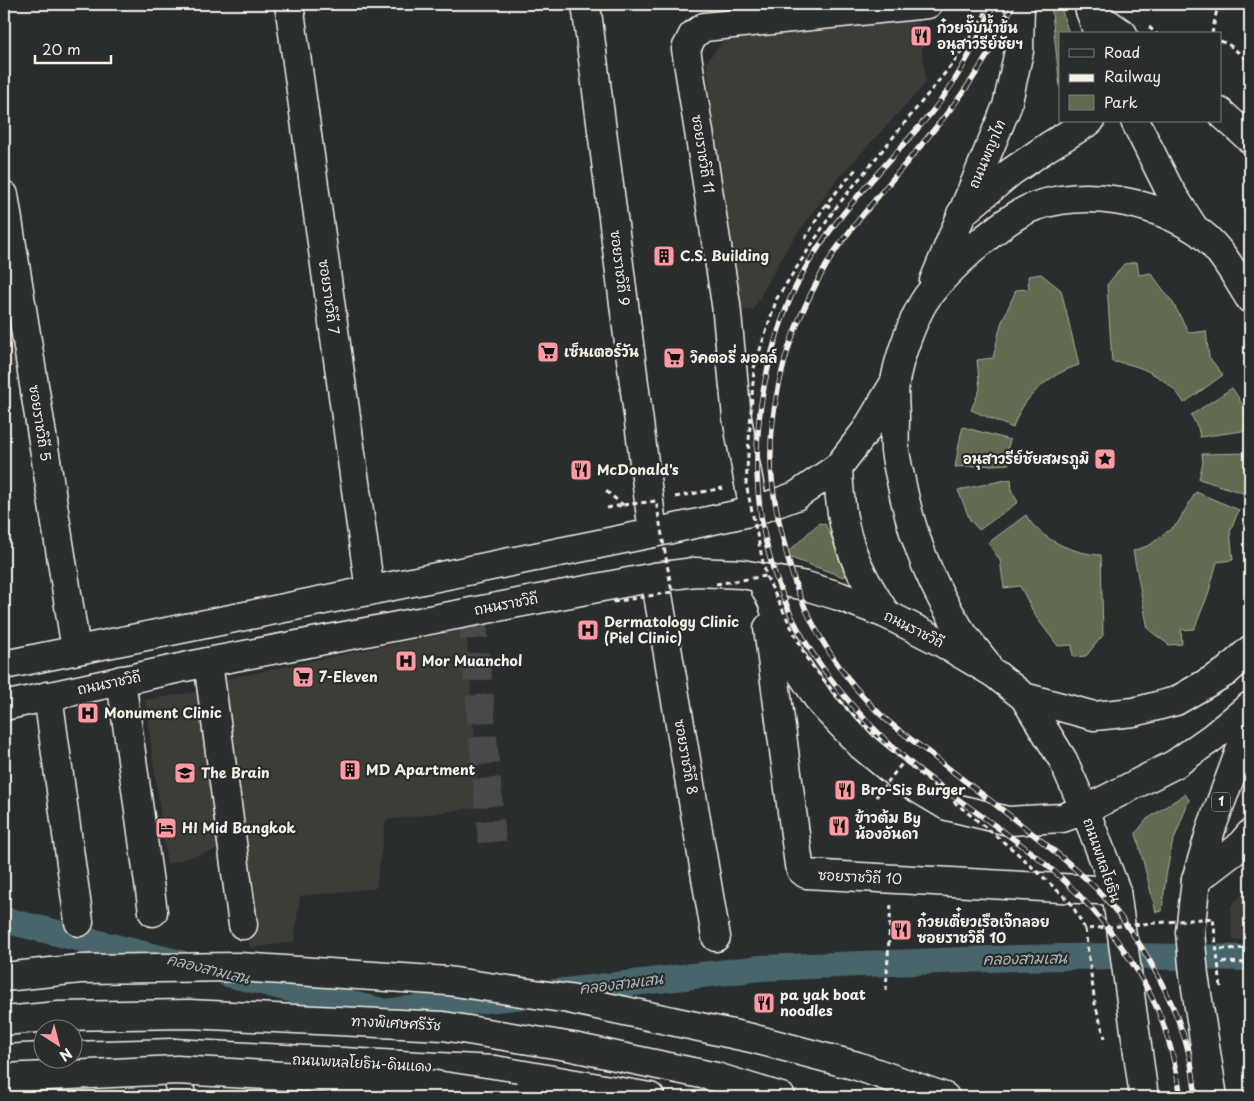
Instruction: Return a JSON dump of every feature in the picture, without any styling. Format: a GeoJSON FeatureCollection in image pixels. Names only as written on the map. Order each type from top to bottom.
{"type":"FeatureCollection","features":[{"type":"Feature","properties":{"kind":"main road","name":"ซอยราชวิถี 7"},"geometry":{"type":"LineString","coordinates":[[289,4],[370,590]]}},
{"type":"Feature","properties":{"kind":"main road","name":"ซอยราชวิถี 9"},"geometry":{"type":"LineString","coordinates":[[586,4],[654,533]]}},
{"type":"Feature","properties":{"kind":"main road","name":"ซอยราชวิถี 11"},"geometry":{"type":"LineString","coordinates":[[754,510],[737,418],[726,304],[686,49],[693,35],[704,27],[928,4]]}},
{"type":"Feature","properties":{"kind":"main road","name":"ถนนพญาไท"},"geometry":{"type":"LineString","coordinates":[[927,298],[1008,106],[1019,51],[1020,4]]}},
{"type":"Feature","properties":{"kind":"main road"},"geometry":{"type":"LineString","coordinates":[[1092,16],[1120,32]]}},
{"type":"Feature","properties":{"kind":"main road"},"geometry":{"type":"LineString","coordinates":[[961,214],[1011,172],[1088,122]]}},
{"type":"Feature","properties":{"kind":"main road"},"geometry":{"type":"LineString","coordinates":[[1135,122],[1170,189],[1194,228],[1220,252],[1250,298]]}},
{"type":"Feature","properties":{"kind":"main road","name":"ซอยราชวิถี 5"},"geometry":{"type":"LineString","coordinates":[[4,195],[76,650]]}},
{"type":"Feature","properties":{"kind":"main road"},"geometry":{"type":"LineString","coordinates":[[4,664],[654,533],[754,510],[796,496],[838,467],[865,432],[895,382],[909,336],[927,298],[966,255],[1004,224],[1035,206],[1072,199],[1113,199],[1153,208],[1194,228]]}},
{"type":"Feature","properties":{"kind":"main road"},"geometry":{"type":"LineString","coordinates":[[1220,252],[1250,268]]}},
{"type":"Feature","properties":{"kind":"main road"},"geometry":{"type":"LineString","coordinates":[[895,382],[895,450],[904,496],[917,543],[936,588],[960,628],[995,674],[1024,697],[1094,716],[1134,712],[1176,701],[1226,672],[1250,650]]}},
{"type":"Feature","properties":{"kind":"main road"},"geometry":{"type":"LineString","coordinates":[[838,467],[840,505],[850,544],[867,583],[886,614]]}},
{"type":"Feature","properties":{"kind":"main road","name":"ถนนราชวิถี"},"geometry":{"type":"LineString","coordinates":[[4,706],[208,662],[655,577],[718,572],[806,586],[839,596],[886,614],[939,641],[995,674]]}},
{"type":"Feature","properties":{"kind":"main road","name":"ซอยราชวิถี 8"},"geometry":{"type":"LineString","coordinates":[[655,577],[716,937]]}},
{"type":"Feature","properties":{"kind":"main road"},"geometry":{"type":"LineString","coordinates":[[765,580],[789,655],[821,703],[862,746],[902,779],[947,806],[1008,821],[1062,818],[1085,810],[1175,764],[1213,737],[1250,706]]}},
{"type":"Feature","properties":{"kind":"main road","name":"ซอยราชวิถี 10"},"geometry":{"type":"LineString","coordinates":[[765,580],[764,598],[798,855],[802,870],[806,874],[1116,891]]}},
{"type":"Feature","properties":{"kind":"main road"},"geometry":{"type":"LineString","coordinates":[[208,662],[243,925]]}},
{"type":"Feature","properties":{"kind":"main road"},"geometry":{"type":"LineString","coordinates":[[121,680],[153,912]]}},
{"type":"Feature","properties":{"kind":"main road"},"geometry":{"type":"LineString","coordinates":[[47,696],[80,922]]}},
{"type":"Feature","properties":{"kind":"main road","name":"ถนนพหลโยธิน"},"geometry":{"type":"LineString","coordinates":[[1024,697],[1062,760],[1085,810],[1116,891],[1144,1097]]}},
{"type":"Feature","properties":{"kind":"main road","name":"1"},"geometry":{"type":"LineString","coordinates":[[1212,1097],[1194,975],[1190,932],[1196,880],[1212,826],[1250,724]]}},
{"type":"Feature","properties":{"kind":"main road"},"geometry":{"type":"LineString","coordinates":[[1196,880],[1246,842]]}},
{"type":"Feature","properties":{"kind":"main road"},"geometry":{"type":"LineString","coordinates":[[4,976],[80,969],[239,967],[448,981],[569,999],[752,1038],[857,1066],[945,1097]]}},
{"type":"Feature","properties":{"kind":"main road","name":"ทางพิเศษศรีรัช"},"geometry":{"type":"LineString","coordinates":[[4,1021],[59,1016],[189,1014],[443,1026],[583,1049],[716,1077],[781,1097]]}},
{"type":"Feature","properties":{"kind":"main road"},"geometry":{"type":"LineString","coordinates":[[174,1054],[181,1097]]}},
{"type":"Feature","properties":{"kind":"main road","name":"ถนนพหลโยธิน-ดินแดง"},"geometry":{"type":"LineString","coordinates":[[82,1056],[174,1054],[494,1070],[650,1097]]}},
{"type":"Feature","properties":{"kind":"main road"},"geometry":{"type":"LineString","coordinates":[[4,1059],[32,1058]]}},
{"type":"Feature","properties":{"kind":"main road"},"geometry":{"type":"LineString","coordinates":[[417,1065],[424,1097]]}},
{"type":"Feature","properties":{"kind":"main road"},"geometry":{"type":"LineString","coordinates":[[4,1078],[177,1070],[429,1084],[515,1097]]}},
{"type":"Feature","properties":{"kind":"path"},"geometry":{"type":"LineString","coordinates":[[989,4],[958,57],[834,210],[777,298],[754,368],[746,484],[765,580],[807,659],[848,710],[904,761],[1017,852],[1072,903],[1084,929],[1095,1004],[1105,1038]]}},
{"type":"Feature","properties":{"kind":"path"},"geometry":{"type":"LineString","coordinates":[[1212,32],[1218,4]]}},
{"type":"Feature","properties":{"kind":"path"},"geometry":{"type":"LineString","coordinates":[[1222,42],[1228,44],[1250,62]]}},
{"type":"Feature","properties":{"kind":"path"},"geometry":{"type":"LineString","coordinates":[[805,239],[826,204],[857,168]]}},
{"type":"Feature","properties":{"kind":"path"},"geometry":{"type":"LineString","coordinates":[[826,204],[834,210]]}},
{"type":"Feature","properties":{"kind":"path"},"geometry":{"type":"LineString","coordinates":[[669,498],[720,489]]}},
{"type":"Feature","properties":{"kind":"path"},"geometry":{"type":"LineString","coordinates":[[606,491],[623,505]]}},
{"type":"Feature","properties":{"kind":"path"},"geometry":{"type":"LineString","coordinates":[[607,508],[662,500]]}},
{"type":"Feature","properties":{"kind":"path"},"geometry":{"type":"LineString","coordinates":[[613,602],[672,592],[656,501]]}},
{"type":"Feature","properties":{"kind":"path"},"geometry":{"type":"LineString","coordinates":[[716,584],[765,580]]}},
{"type":"Feature","properties":{"kind":"path"},"geometry":{"type":"LineString","coordinates":[[876,797],[904,761]]}},
{"type":"Feature","properties":{"kind":"path"},"geometry":{"type":"LineString","coordinates":[[886,991],[891,909]]}},
{"type":"Feature","properties":{"kind":"path"},"geometry":{"type":"LineString","coordinates":[[1084,929],[1213,918],[1221,988]]}},
{"type":"Feature","properties":{"kind":"path"},"geometry":{"type":"LineString","coordinates":[[1221,949],[1250,948]]}},
{"type":"Feature","properties":{"kind":"path"},"geometry":{"type":"LineString","coordinates":[[1222,962],[1250,963]]}},
{"type":"Feature","properties":{"kind":"shaded area"},"geometry":{"type":"Polygon","coordinates":[[[918,15],[926,83],[837,179],[787,248],[753,310],[738,311],[706,62],[727,37],[918,15]]]}},
{"type":"Feature","properties":{"kind":"shaded area"},"geometry":{"type":"Polygon","coordinates":[[[4,196],[21,365],[4,368],[4,196]]]}},
{"type":"Feature","properties":{"kind":"shaded area"},"geometry":{"type":"Polygon","coordinates":[[[466,629],[480,807],[386,820],[376,888],[300,896],[294,942],[250,948],[217,681],[466,629]]]}},
{"type":"Feature","properties":{"kind":"shaded area","name":"The Brain"},"geometry":{"type":"Polygon","coordinates":[[[203,691],[226,847],[167,864],[145,700],[203,691]]]}},
{"type":"Feature","properties":{"kind":"shaded area"},"geometry":{"type":"Polygon","coordinates":[[[1250,885],[1250,940],[1233,940],[1231,906],[1250,885]]]}},
{"type":"Feature","properties":{"kind":"green space"},"geometry":{"type":"Polygon","coordinates":[[[1051,4],[1060,4],[1068,32],[1059,32],[1059,79],[1051,4]]]}},
{"type":"Feature","properties":{"kind":"green space"},"geometry":{"type":"Polygon","coordinates":[[[1137,262],[1139,275],[1151,273],[1173,303],[1189,333],[1206,331],[1209,357],[1223,375],[1184,403],[1171,387],[1153,374],[1132,365],[1112,362],[1107,285],[1124,264],[1137,262]]]}},
{"type":"Feature","properties":{"kind":"green space"},"geometry":{"type":"Polygon","coordinates":[[[1041,274],[1061,290],[1079,365],[1058,374],[1038,388],[1023,406],[1013,428],[971,410],[980,389],[977,360],[993,358],[1001,324],[1016,290],[1029,289],[1028,276],[1041,274]]]}},
{"type":"Feature","properties":{"kind":"green space"},"geometry":{"type":"Polygon","coordinates":[[[1232,388],[1246,413],[1250,430],[1200,437],[1198,428],[1191,415],[1232,388]]]}},
{"type":"Feature","properties":{"kind":"green space"},"geometry":{"type":"Polygon","coordinates":[[[963,427],[1010,440],[1007,451],[1009,464],[955,467],[963,427]]]}},
{"type":"Feature","properties":{"kind":"green space"},"geometry":{"type":"Polygon","coordinates":[[[1250,453],[1250,480],[1246,494],[1199,479],[1203,462],[1202,454],[1250,453]]]}},
{"type":"Feature","properties":{"kind":"green space"},"geometry":{"type":"Polygon","coordinates":[[[1011,479],[1012,492],[1018,502],[979,530],[970,520],[958,490],[1011,479]]]}},
{"type":"Feature","properties":{"kind":"green space"},"geometry":{"type":"Polygon","coordinates":[[[1196,492],[1239,510],[1230,531],[1233,560],[1217,562],[1208,595],[1194,629],[1181,630],[1182,644],[1169,645],[1148,629],[1133,551],[1150,545],[1177,524],[1196,492]]]}},
{"type":"Feature","properties":{"kind":"green space"},"geometry":{"type":"Polygon","coordinates":[[[1026,515],[1039,531],[1058,544],[1080,552],[1101,555],[1103,635],[1086,656],[1073,657],[1072,645],[1058,646],[1036,617],[1020,586],[1004,588],[1000,560],[988,543],[1026,515]]]}},
{"type":"Feature","properties":{"kind":"green space"},"geometry":{"type":"Polygon","coordinates":[[[819,523],[825,524],[849,572],[844,577],[788,557],[787,553],[819,523]]]}},
{"type":"Feature","properties":{"kind":"green space"},"geometry":{"type":"Polygon","coordinates":[[[1185,794],[1189,800],[1172,845],[1162,911],[1156,912],[1136,833],[1147,819],[1185,794]]]}},
{"type":"Feature","properties":{"kind":"waterway","name":"คลองสามเสน"},"geometry":{"type":"LineString","coordinates":[[4,920],[180,963]]}},
{"type":"Feature","properties":{"kind":"waterway","name":"คลองสามเสน"},"geometry":{"type":"LineString","coordinates":[[228,974],[385,1012],[761,968],[1016,958],[1118,956],[1250,958]]}},
{"type":"Feature","properties":{"kind":"tunnel"},"geometry":{"type":"LineString","coordinates":[[472,611],[492,842]]}},
{"type":"Feature","properties":{"kind":"railway"},"geometry":{"type":"LineString","coordinates":[[994,4],[974,46],[941,101],[850,205],[831,229],[798,281],[773,347],[764,385],[759,423],[757,462],[759,500],[765,538],[775,576],[790,613],[812,653],[840,691],[888,743],[921,772],[1009,835],[1061,877],[1093,911],[1122,947],[1147,987],[1157,1008],[1172,1052],[1181,1097]]}},
{"type":"Feature","properties":{"kind":"railway"},"geometry":{"type":"LineString","coordinates":[[1013,4],[1001,31],[971,80],[936,127],[840,244],[820,276],[806,304],[789,346],[775,405],[771,439],[772,481],[775,501],[796,586],[814,627],[844,674],[886,720],[1011,816],[1086,878],[1111,905],[1124,921],[1148,958],[1169,997],[1190,1058],[1196,1097]]}},
{"type":"Feature","properties":{"kind":"place","name":"ก๋วยจั๊บน้ำข้น อนุสาวรีย์ชัยฯ"},"geometry":{"type":"Point","coordinates":[921,36]}},
{"type":"Feature","properties":{"kind":"place","name":"C.S. Building"},"geometry":{"type":"Point","coordinates":[664,256]}},
{"type":"Feature","properties":{"kind":"place","name":"เซ็นเตอร์วัน"},"geometry":{"type":"Point","coordinates":[548,352]}},
{"type":"Feature","properties":{"kind":"place","name":"วิคตอรี่ มอลล์"},"geometry":{"type":"Point","coordinates":[674,358]}},
{"type":"Feature","properties":{"kind":"place","name":"อนุสาวรีย์ชัยสมรภูมิ"},"geometry":{"type":"Point","coordinates":[1105,459]}},
{"type":"Feature","properties":{"kind":"place","name":"McDonald's"},"geometry":{"type":"Point","coordinates":[581,470]}},
{"type":"Feature","properties":{"kind":"place","name":"Dermatology Clinic (Piel Clinic)"},"geometry":{"type":"Point","coordinates":[588,630]}},
{"type":"Feature","properties":{"kind":"place","name":"Mor Muanchol"},"geometry":{"type":"Point","coordinates":[406,661]}},
{"type":"Feature","properties":{"kind":"place","name":"7-Eleven"},"geometry":{"type":"Point","coordinates":[303,677]}},
{"type":"Feature","properties":{"kind":"place","name":"Monument Clinic"},"geometry":{"type":"Point","coordinates":[88,713]}},
{"type":"Feature","properties":{"kind":"place","name":"MD Apartment"},"geometry":{"type":"Point","coordinates":[350,770]}},
{"type":"Feature","properties":{"kind":"place","name":"The Brain"},"geometry":{"type":"Point","coordinates":[185,773]}},
{"type":"Feature","properties":{"kind":"place","name":"Bro-Sis Burger"},"geometry":{"type":"Point","coordinates":[845,790]}},
{"type":"Feature","properties":{"kind":"place","name":"ข้าวต้ม By น้องอันดา"},"geometry":{"type":"Point","coordinates":[839,826]}},
{"type":"Feature","properties":{"kind":"place","name":"HI Mid Bangkok"},"geometry":{"type":"Point","coordinates":[166,828]}},
{"type":"Feature","properties":{"kind":"place","name":"ก๋วยเตี๋ยวเรือเจ๊กลอย ซอยราชวิถี 10"},"geometry":{"type":"Point","coordinates":[901,930]}},
{"type":"Feature","properties":{"kind":"place","name":"pa yak boat noodles"},"geometry":{"type":"Point","coordinates":[764,1003]}}]}
